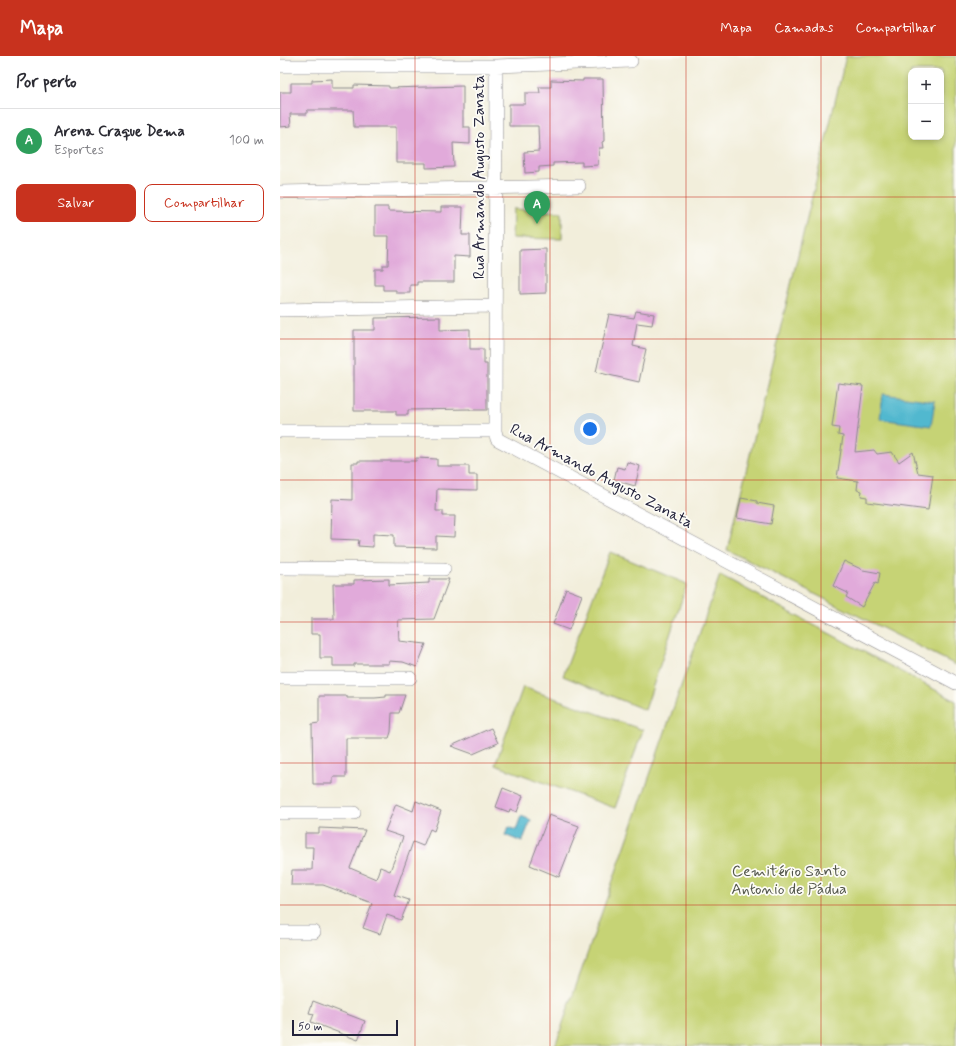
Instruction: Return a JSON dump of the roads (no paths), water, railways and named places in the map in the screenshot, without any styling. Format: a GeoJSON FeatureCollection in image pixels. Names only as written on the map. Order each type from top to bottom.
{"type":"FeatureCollection","features":[{"type":"Feature","properties":{"kind":"street"},"geometry":{"type":"LineString","coordinates":[[280,66],[496,66],[631,61]]}},
{"type":"Feature","properties":{"kind":"street","name":"Rua Armando Augusto Zanata"},"geometry":{"type":"LineString","coordinates":[[496,66],[494,306],[495,431],[497,440],[956,683]]}},
{"type":"Feature","properties":{"kind":"street"},"geometry":{"type":"LineString","coordinates":[[280,192],[579,186]]}},
{"type":"Feature","properties":{"kind":"street"},"geometry":{"type":"LineString","coordinates":[[280,310],[494,306]]}},
{"type":"Feature","properties":{"kind":"street"},"geometry":{"type":"LineString","coordinates":[[280,431],[495,431]]}},
{"type":"Feature","properties":{"kind":"street"},"geometry":{"type":"LineString","coordinates":[[280,568],[444,569]]}},
{"type":"Feature","properties":{"kind":"street"},"geometry":{"type":"LineString","coordinates":[[280,678],[410,678]]}},
{"type":"Feature","properties":{"kind":"street"},"geometry":{"type":"LineString","coordinates":[[280,813],[354,813]]}},
{"type":"Feature","properties":{"kind":"street"},"geometry":{"type":"LineString","coordinates":[[280,932],[314,932]]}},
{"type":"Feature","properties":{"kind":"water"},"geometry":{"type":"Polygon","coordinates":[[[883,394],[935,401],[931,426],[880,419],[883,394]]]}},
{"type":"Feature","properties":{"kind":"water"},"geometry":{"type":"Polygon","coordinates":[[[521,816],[531,820],[522,842],[505,835],[509,827],[516,830],[521,816]]]}},
{"type":"Feature","properties":{"kind":"place","name":"Arena Craque Dema"},"geometry":{"type":"Point","coordinates":[537,224]}},
{"type":"Feature","properties":{"kind":"park label","name":"Cemitério Santo Antonio de Pádua"},"geometry":{"type":"Point","coordinates":[789,879]}}]}
